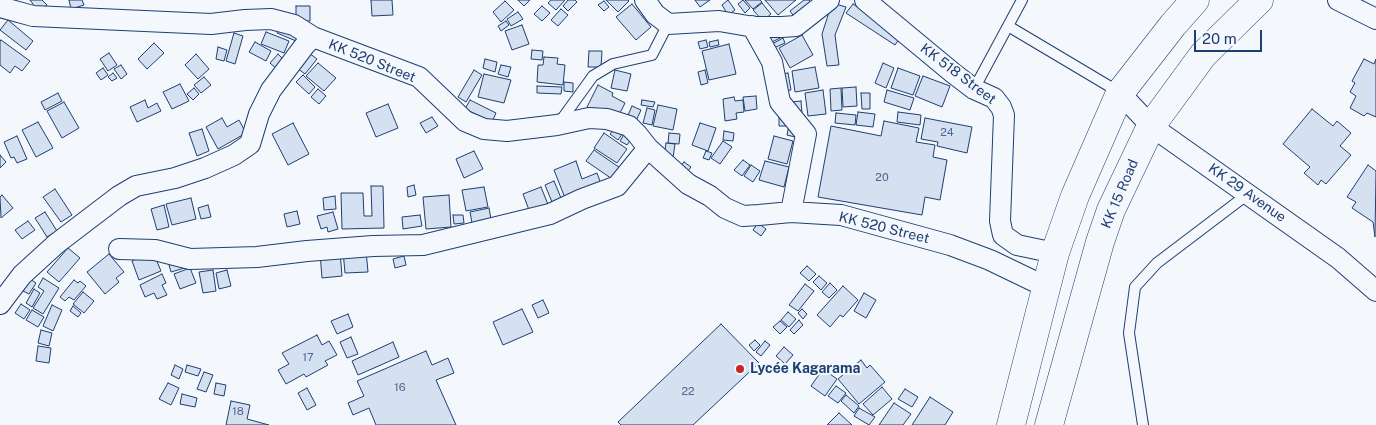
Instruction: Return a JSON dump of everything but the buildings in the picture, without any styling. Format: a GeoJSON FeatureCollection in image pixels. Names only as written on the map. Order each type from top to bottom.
{"type":"FeatureCollection","features":[{"type":"Feature","properties":{"kind":"highway"},"geometry":{"type":"LineString","coordinates":[[1011,425],[1055,253],[1075,196],[1120,93],[1195,0]]}},
{"type":"Feature","properties":{"kind":"highway","name":"KK 15 Road"},"geometry":{"type":"LineString","coordinates":[[1049,425],[1100,242],[1111,210],[1150,126],[1203,55],[1260,0]]}},
{"type":"Feature","properties":{"kind":"street"},"geometry":{"type":"LineString","coordinates":[[645,0],[655,14],[668,24],[719,21],[752,26],[782,27],[796,26],[829,0]]}},
{"type":"Feature","properties":{"kind":"street","name":"KK 518 Street"},"geometry":{"type":"LineString","coordinates":[[865,0],[974,89],[994,98],[1004,115],[1000,221],[1003,235],[1017,245],[1055,253]]}},
{"type":"Feature","properties":{"kind":"street"},"geometry":{"type":"LineString","coordinates":[[1338,0],[1376,18]]}},
{"type":"Feature","properties":{"kind":"street","name":"KK 520 Street"},"geometry":{"type":"LineString","coordinates":[[0,7],[33,16],[211,24],[271,19],[294,25],[313,37],[419,77],[465,121],[484,129],[507,131],[557,125],[589,118],[608,119],[628,126],[648,148],[688,184],[710,196],[725,208],[743,216],[791,212],[841,215],[950,245],[990,260],[1046,287]]}},
{"type":"Feature","properties":{"kind":"street"},"geometry":{"type":"LineString","coordinates":[[752,26],[772,62],[780,102],[806,134],[791,212]]}},
{"type":"Feature","properties":{"kind":"street"},"geometry":{"type":"LineString","coordinates":[[0,304],[29,268],[56,244],[119,196],[136,186],[174,178],[205,168],[250,144],[259,114],[271,90],[313,37]]}},
{"type":"Feature","properties":{"kind":"street","name":"KK 29 Avenue"},"geometry":{"type":"LineString","coordinates":[[1120,93],[1150,126],[1338,258],[1376,291]]}},
{"type":"Feature","properties":{"kind":"street"},"geometry":{"type":"LineString","coordinates":[[119,249],[155,250],[190,259],[258,257],[373,246],[424,245],[550,214],[582,199],[617,186],[648,148]]}},
{"type":"Feature","properties":{"kind":"lane"},"geometry":{"type":"LineString","coordinates":[[974,89],[1022,0]]}},
{"type":"Feature","properties":{"kind":"lane"},"geometry":{"type":"LineString","coordinates":[[557,125],[593,76],[613,64],[652,56],[668,24]]}},
{"type":"Feature","properties":{"kind":"lane"},"geometry":{"type":"LineString","coordinates":[[1008,26],[1120,93]]}},
{"type":"Feature","properties":{"kind":"lane"},"geometry":{"type":"LineString","coordinates":[[1143,425],[1129,333],[1135,287],[1157,263],[1248,194]]}},
{"type":"Feature","properties":{"kind":"place","name":"Lycée Kagarama"},"geometry":{"type":"Point","coordinates":[740,369]}}]}
